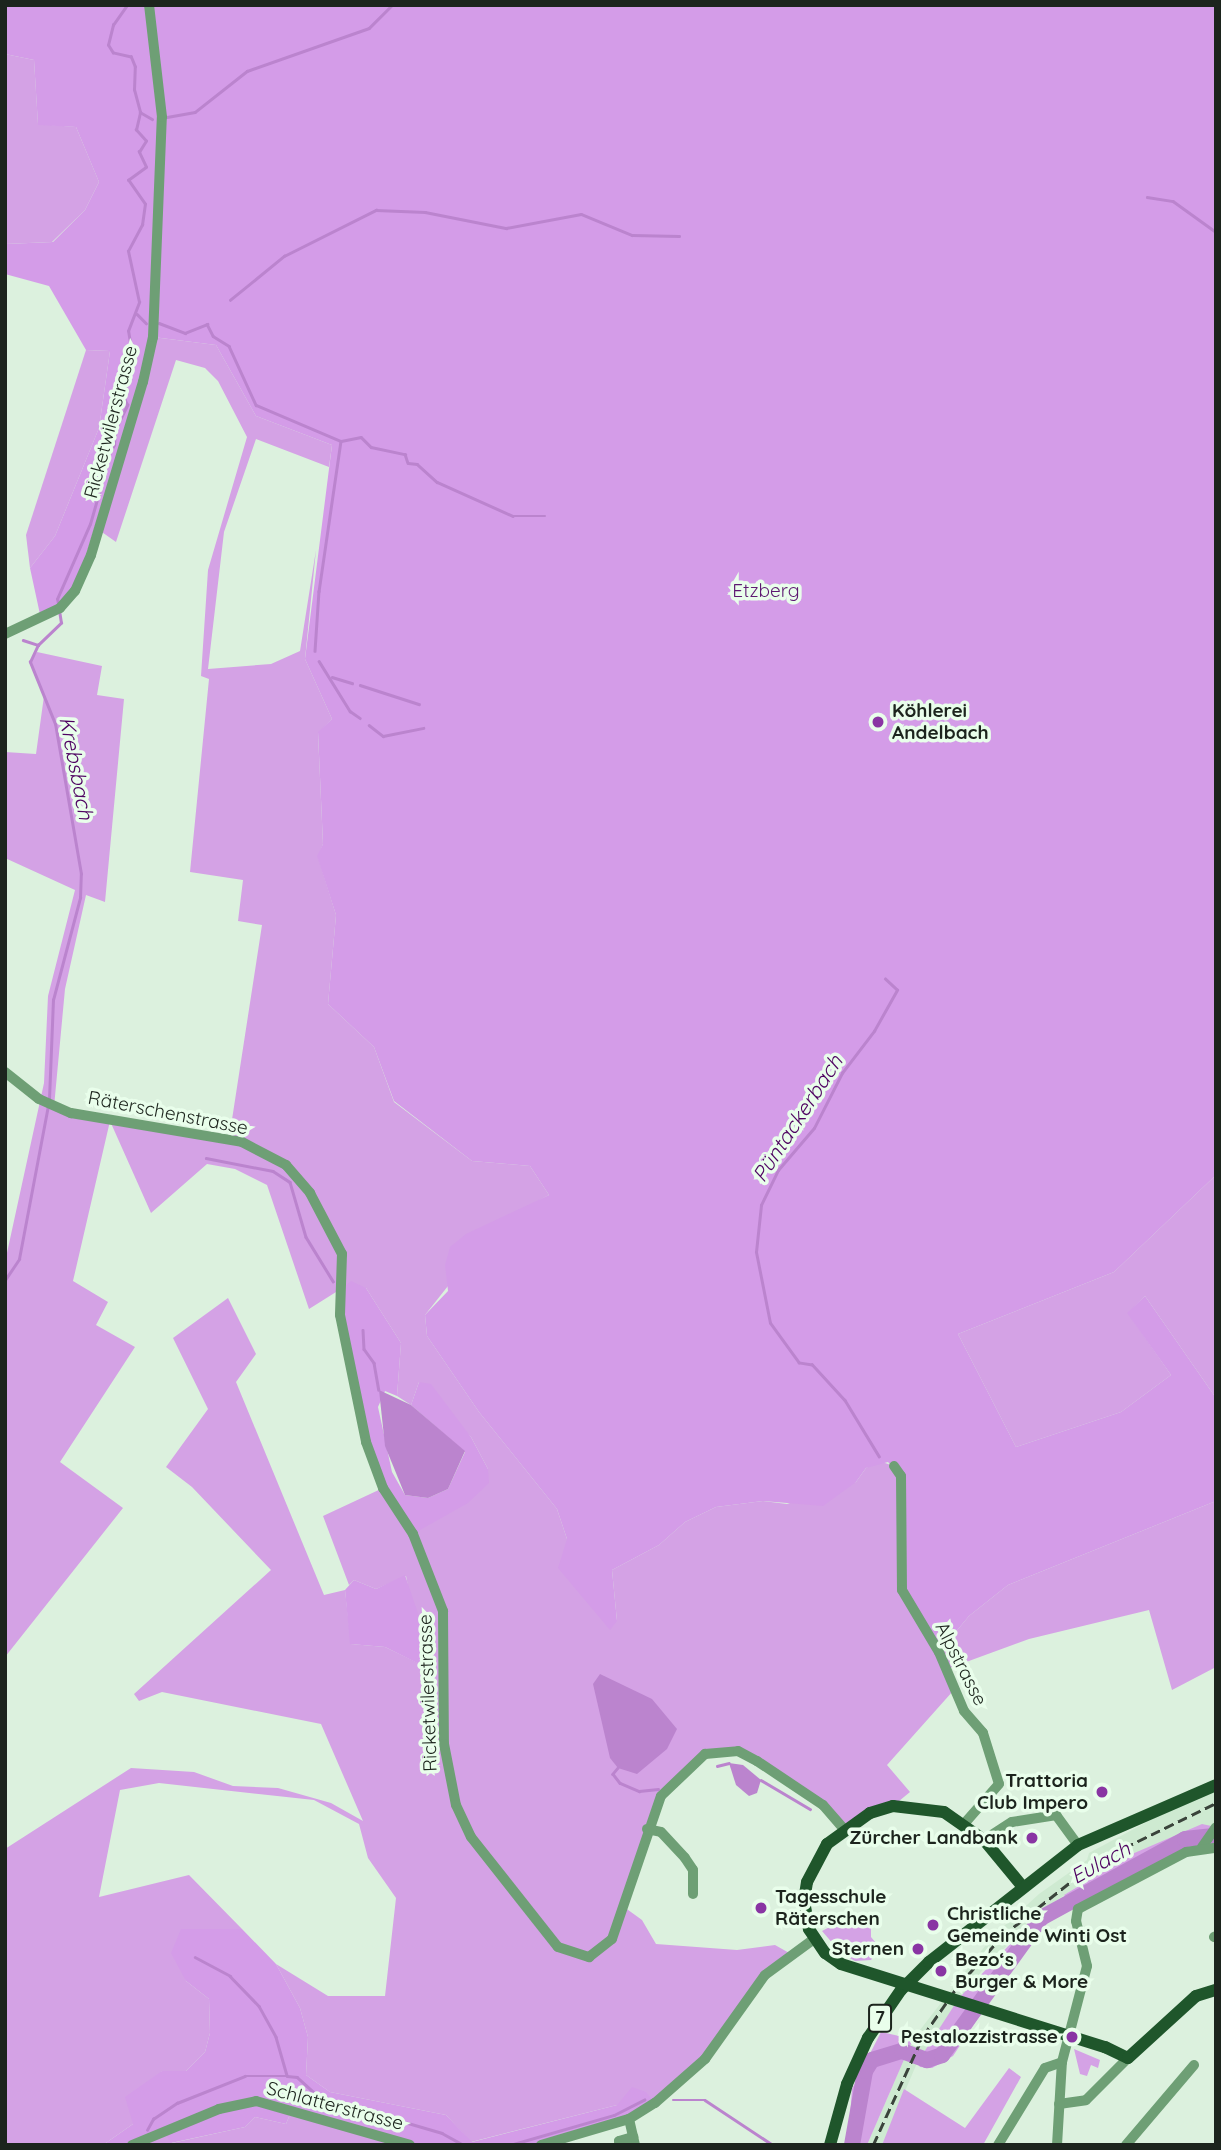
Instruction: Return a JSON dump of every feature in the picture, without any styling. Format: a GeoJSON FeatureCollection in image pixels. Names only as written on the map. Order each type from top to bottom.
{"type":"FeatureCollection","features":[{"type":"Feature","properties":{"kind":"main road","name":"7"},"geometry":{"type":"LineString","coordinates":[[830,2145],[847,2084],[889,2005],[929,1962],[1022,1886],[1078,1845],[1216,1785]]}},
{"type":"Feature","properties":{"kind":"main road"},"geometry":{"type":"LineString","coordinates":[[1022,1886],[984,1840],[964,1824],[944,1812],[893,1806],[843,1828],[817,1857],[807,1882],[806,1917],[814,1939],[841,1964],[1105,2047],[1128,2058],[1196,1996],[1216,1990]]}},
{"type":"Feature","properties":{"kind":"street","name":"Ricketwilerstrasse"},"geometry":{"type":"LineString","coordinates":[[5,635],[60,608],[75,591],[91,555],[130,431],[153,337],[162,117],[149,5]]}},
{"type":"Feature","properties":{"kind":"street","name":"Räterschenstrasse"},"geometry":{"type":"LineString","coordinates":[[5,1072],[39,1099],[54,1107],[242,1142],[266,1153],[296,1174],[335,1237]]}},
{"type":"Feature","properties":{"kind":"street","name":"Ricketwilerstrasse"},"geometry":{"type":"LineString","coordinates":[[335,1237],[345,1272],[340,1315],[366,1442],[383,1488],[413,1534],[443,1611],[448,1777],[471,1836],[542,1932],[566,1952],[589,1957],[612,1939],[661,1796],[674,1780],[705,1754],[721,1750],[738,1751],[757,1761],[823,1805],[843,1828]]}},
{"type":"Feature","properties":{"kind":"street","name":"Alpstrasse"},"geometry":{"type":"LineString","coordinates":[[894,1466],[901,1476],[902,1590],[939,1652],[964,1711],[983,1733],[999,1784],[964,1824]]}},
{"type":"Feature","properties":{"kind":"street"},"geometry":{"type":"LineString","coordinates":[[984,1840],[1012,1822],[1056,1815],[1078,1845]]}},
{"type":"Feature","properties":{"kind":"street"},"geometry":{"type":"LineString","coordinates":[[1057,2145],[1062,2062],[1085,1975],[1086,1951],[1076,1921],[1078,1909],[1204,1844],[1215,1828]]}},
{"type":"Feature","properties":{"kind":"street"},"geometry":{"type":"LineString","coordinates":[[648,1829],[661,1832],[685,1858],[693,1870],[693,1894]]}},
{"type":"Feature","properties":{"kind":"street"},"geometry":{"type":"LineString","coordinates":[[1204,1844],[1216,1849]]}},
{"type":"Feature","properties":{"kind":"street"},"geometry":{"type":"LineString","coordinates":[[541,2145],[629,2119],[694,2071],[765,1975],[814,1939]]}},
{"type":"Feature","properties":{"kind":"street"},"geometry":{"type":"LineString","coordinates":[[1059,2104],[1086,2101],[1128,2058]]}},
{"type":"Feature","properties":{"kind":"street"},"geometry":{"type":"LineString","coordinates":[[999,2145],[1045,2068],[1062,2062]]}},
{"type":"Feature","properties":{"kind":"street"},"geometry":{"type":"LineString","coordinates":[[1126,2145],[1194,2065]]}},
{"type":"Feature","properties":{"kind":"street","name":"Schlatterstrasse"},"geometry":{"type":"LineString","coordinates":[[132,2145],[219,2109],[256,2101],[410,2145]]}},
{"type":"Feature","properties":{"kind":"street"},"geometry":{"type":"LineString","coordinates":[[620,2145],[620,2141],[634,2141],[629,2119]]}},
{"type":"Feature","properties":{"kind":"shaded area"},"geometry":{"type":"Polygon","coordinates":[[[5,54],[34,60],[38,124],[76,127],[99,182],[85,210],[52,242],[5,244],[5,54]]]}},
{"type":"Feature","properties":{"kind":"shaded area"},"geometry":{"type":"Polygon","coordinates":[[[153,337],[216,345],[256,416],[332,445],[329,467],[256,439],[224,532],[208,669],[271,664],[300,651],[316,550],[305,659],[332,719],[318,733],[323,844],[318,857],[336,915],[328,1004],[374,1047],[394,1102],[472,1161],[530,1166],[549,1195],[511,1215],[448,1286],[425,1315],[427,1336],[479,1412],[557,1509],[567,1539],[617,1621],[612,1570],[659,1545],[685,1522],[716,1507],[763,1501],[787,1504],[856,1482],[866,1468],[879,1461],[894,1466],[939,1652],[969,1616],[1008,1585],[1216,1501],[1216,1667],[1172,1690],[1149,1610],[1029,1639],[947,1669],[953,1691],[887,1765],[910,1792],[893,1806],[843,1828],[834,1817],[738,1751],[705,1754],[661,1796],[624,1907],[642,1920],[656,1944],[737,1950],[775,1945],[791,1954],[778,1963],[723,2035],[655,2103],[617,2105],[471,2142],[446,2115],[330,2092],[306,2075],[308,2037],[300,2008],[276,1964],[328,1996],[385,1996],[396,1898],[368,1858],[359,1824],[314,1800],[159,1783],[120,1790],[99,1897],[189,1875],[242,1929],[181,1929],[186,1981],[209,1999],[210,2033],[205,2052],[186,2071],[162,2071],[133,2124],[103,2145],[5,2145],[5,1849],[131,1768],[194,1772],[233,1786],[278,1788],[331,1803],[363,1821],[321,1724],[162,1692],[139,1701],[134,1694],[271,1570],[192,1487],[166,1467],[208,1409],[173,1338],[228,1298],[256,1354],[236,1382],[324,1595],[345,1590],[351,1644],[385,1647],[424,1666],[406,1576],[376,1589],[354,1580],[349,1585],[323,1516],[383,1488],[414,1534],[488,1469],[471,1437],[419,1382],[411,1405],[397,1396],[401,1343],[366,1288],[344,1287],[309,1309],[267,1185],[235,1169],[207,1164],[151,1213],[110,1121],[73,1281],[108,1302],[96,1325],[135,1347],[60,1462],[123,1508],[5,1657],[5,1262],[44,1083],[48,996],[75,890],[5,858],[5,752],[36,754],[44,696],[30,662],[37,652],[102,666],[97,695],[124,699],[105,902],[86,895],[65,989],[54,1107],[229,1139],[262,925],[238,921],[243,880],[190,872],[209,679],[201,676],[208,570],[247,437],[218,381],[205,368],[176,360],[116,542],[99,530],[153,337]]]}},
{"type":"Feature","properties":{"kind":"shaded area"},"geometry":{"type":"Polygon","coordinates":[[[86,350],[110,351],[99,428],[55,536],[30,568],[26,535],[86,350]]]}},
{"type":"Feature","properties":{"kind":"shaded area"},"geometry":{"type":"Polygon","coordinates":[[[1216,1175],[1216,1398],[1145,1296],[1128,1313],[1171,1375],[1121,1412],[1016,1447],[958,1334],[1114,1272],[1216,1175]]]}},
{"type":"Feature","properties":{"kind":"shaded area"},"geometry":{"type":"Polygon","coordinates":[[[379,1390],[411,1405],[465,1451],[448,1489],[428,1498],[405,1495],[385,1446],[379,1390]]]}},
{"type":"Feature","properties":{"kind":"shaded area"},"geometry":{"type":"Polygon","coordinates":[[[600,1674],[652,1699],[677,1729],[667,1749],[637,1774],[618,1768],[610,1758],[593,1684],[600,1674]]]}},
{"type":"Feature","properties":{"kind":"shaded area"},"geometry":{"type":"Polygon","coordinates":[[[729,1763],[743,1765],[761,1780],[757,1793],[749,1796],[736,1785],[729,1763]]]}},
{"type":"Feature","properties":{"kind":"shaded area"},"geometry":{"type":"Polygon","coordinates":[[[1216,1785],[1216,1827],[1132,1854],[1101,1871],[1048,1906],[983,1969],[917,2063],[882,2145],[867,2145],[913,2039],[992,1937],[1039,1894],[1087,1860],[1089,1853],[1216,1785]]]}},
{"type":"Feature","properties":{"kind":"shaded area"},"geometry":{"type":"Polygon","coordinates":[[[1202,1824],[1216,1827],[1216,1849],[1202,1847],[1089,1901],[1073,1906],[1064,1895],[1132,1854],[1202,1824]]]}},
{"type":"Feature","properties":{"kind":"shaded area"},"geometry":{"type":"Polygon","coordinates":[[[871,1917],[871,1937],[880,1948],[871,1960],[855,1961],[841,1953],[822,1931],[843,1920],[871,1917]]]}},
{"type":"Feature","properties":{"kind":"shaded area"},"geometry":{"type":"Polygon","coordinates":[[[1034,1919],[1040,1925],[953,2056],[932,2068],[920,2067],[917,2063],[959,1998],[1034,1919]]]}},
{"type":"Feature","properties":{"kind":"shaded area"},"geometry":{"type":"Polygon","coordinates":[[[881,2032],[913,2039],[867,2145],[848,2145],[852,2089],[881,2032]]]}},
{"type":"Feature","properties":{"kind":"shaded area"},"geometry":{"type":"Polygon","coordinates":[[[1074,2049],[1100,2060],[1098,2068],[1091,2065],[1087,2076],[1080,2074],[1074,2049]]]}},
{"type":"Feature","properties":{"kind":"shaded area"},"geometry":{"type":"Polygon","coordinates":[[[1009,2068],[1021,2077],[983,2145],[882,2145],[904,2089],[965,2128],[1009,2068]]]}},
{"type":"Feature","properties":{"kind":"shaded area"},"geometry":{"type":"Polygon","coordinates":[[[292,2109],[410,2145],[132,2145],[164,2131],[172,2143],[245,2127],[255,2117],[286,2124],[292,2109]]]}},
{"type":"Feature","properties":{"kind":"green space","name":"Etzberg"},"geometry":{"type":"Polygon","coordinates":[[[5,5],[1216,5],[1216,1175],[1114,1272],[958,1334],[1016,1447],[1121,1412],[1171,1375],[1127,1313],[1145,1296],[1216,1398],[1216,1501],[1008,1585],[969,1616],[939,1652],[902,1590],[901,1476],[888,1462],[866,1468],[856,1482],[823,1506],[763,1501],[716,1507],[685,1522],[659,1545],[612,1570],[617,1621],[610,1630],[558,1568],[567,1539],[557,1509],[479,1412],[427,1336],[425,1315],[448,1291],[445,1265],[450,1247],[466,1234],[549,1195],[530,1166],[472,1161],[394,1101],[374,1047],[328,1004],[336,915],[317,856],[323,844],[318,732],[332,719],[305,659],[332,445],[256,416],[216,345],[153,337],[75,591],[41,619],[30,568],[55,536],[99,428],[110,351],[86,350],[49,286],[5,274],[5,244],[53,242],[85,210],[99,182],[76,127],[38,125],[34,60],[5,54],[5,5]]]}},
{"type":"Feature","properties":{"kind":"green space"},"geometry":{"type":"Polygon","coordinates":[[[351,1281],[366,1288],[401,1343],[397,1396],[385,1391],[378,1407],[392,1472],[405,1495],[428,1498],[448,1489],[465,1452],[411,1405],[419,1382],[431,1384],[471,1437],[488,1469],[489,1483],[468,1503],[413,1534],[383,1488],[366,1442],[340,1315],[344,1287],[351,1281]]]}},
{"type":"Feature","properties":{"kind":"green space"},"geometry":{"type":"Polygon","coordinates":[[[405,1575],[424,1631],[425,1667],[385,1647],[350,1644],[345,1590],[354,1580],[376,1589],[405,1575]]]}},
{"type":"Feature","properties":{"kind":"green space"},"geometry":{"type":"Polygon","coordinates":[[[181,1929],[242,1929],[276,1964],[300,2008],[308,2037],[306,2075],[330,2092],[446,2115],[472,2142],[617,2105],[632,2087],[646,2092],[655,2103],[629,2119],[541,2145],[410,2145],[292,2109],[286,2124],[255,2117],[245,2127],[171,2143],[164,2132],[132,2145],[103,2145],[133,2124],[125,2097],[162,2071],[186,2071],[205,2052],[210,2033],[209,1999],[186,1981],[171,1953],[181,1929]]]}},
{"type":"Feature","properties":{"kind":"waterway","name":"Krebsbach"},"geometry":{"type":"LineString","coordinates":[[49,1099],[53,1000],[80,898],[81,874],[55,724],[30,662],[38,645],[61,623],[57,599],[90,524],[99,492],[95,481],[114,445],[115,430],[127,405],[122,394],[130,379],[125,368],[131,349],[128,331],[139,302],[128,251],[142,225],[145,204],[128,180],[146,167],[139,152],[146,141],[136,130],[140,112],[134,90],[135,67],[131,57],[113,53],[108,45],[113,25],[127,5]]}},
{"type":"Feature","properties":{"kind":"waterway"},"geometry":{"type":"LineString","coordinates":[[167,117],[195,112],[247,71],[369,28],[392,5]]}},
{"type":"Feature","properties":{"kind":"waterway"},"geometry":{"type":"LineString","coordinates":[[140,112],[152,119]]}},
{"type":"Feature","properties":{"kind":"waterway"},"geometry":{"type":"LineString","coordinates":[[1147,197],[1173,201],[1216,232]]}},
{"type":"Feature","properties":{"kind":"waterway"},"geometry":{"type":"LineString","coordinates":[[230,300],[284,256],[376,210],[425,212],[506,228],[581,214],[632,235],[679,236]]}},
{"type":"Feature","properties":{"kind":"waterway"},"geometry":{"type":"LineString","coordinates":[[137,314],[146,323]]}},
{"type":"Feature","properties":{"kind":"waterway"},"geometry":{"type":"LineString","coordinates":[[159,323],[185,333],[207,324],[213,336],[229,346],[256,405],[341,441],[319,591],[315,651]]}},
{"type":"Feature","properties":{"kind":"waterway"},"geometry":{"type":"LineString","coordinates":[[341,441],[361,437],[371,447],[405,454],[408,463],[417,464],[437,482],[513,516],[545,516]]}},
{"type":"Feature","properties":{"kind":"waterway"},"geometry":{"type":"LineString","coordinates":[[23,640],[38,645]]}},
{"type":"Feature","properties":{"kind":"waterway"},"geometry":{"type":"LineString","coordinates":[[319,661],[350,711],[360,718]]}},
{"type":"Feature","properties":{"kind":"waterway"},"geometry":{"type":"LineString","coordinates":[[332,677],[352,683]]}},
{"type":"Feature","properties":{"kind":"waterway"},"geometry":{"type":"LineString","coordinates":[[360,685],[419,704]]}},
{"type":"Feature","properties":{"kind":"waterway"},"geometry":{"type":"LineString","coordinates":[[369,725],[383,736],[423,728]]}},
{"type":"Feature","properties":{"kind":"waterway","name":"Püntackerbach"},"geometry":{"type":"LineString","coordinates":[[879,1457],[845,1401],[812,1365],[799,1363],[770,1323],[756,1252],[761,1205],[778,1170],[814,1128],[842,1073],[874,1031],[897,990],[885,979]]}},
{"type":"Feature","properties":{"kind":"waterway","name":"Krebsbach"},"geometry":{"type":"LineString","coordinates":[[5,1280],[19,1259],[48,1105]]}},
{"type":"Feature","properties":{"kind":"waterway"},"geometry":{"type":"LineString","coordinates":[[206,1158],[273,1171],[290,1182],[306,1237],[333,1281]]}},
{"type":"Feature","properties":{"kind":"waterway"},"geometry":{"type":"LineString","coordinates":[[363,1330],[364,1349],[374,1363],[379,1390]]}},
{"type":"Feature","properties":{"kind":"waterway"},"geometry":{"type":"LineString","coordinates":[[717,1766],[729,1763]]}},
{"type":"Feature","properties":{"kind":"waterway"},"geometry":{"type":"LineString","coordinates":[[618,1768],[613,1774],[620,1783],[639,1791],[658,1789]]}},
{"type":"Feature","properties":{"kind":"waterway"},"geometry":{"type":"LineString","coordinates":[[761,1780],[810,1809]]}},
{"type":"Feature","properties":{"kind":"waterway","name":"Eulach"},"geometry":{"type":"LineString","coordinates":[[852,2145],[865,2071],[872,2060],[902,2051],[927,2060],[942,2055],[1041,1918],[1185,1839],[1216,1836]]}},
{"type":"Feature","properties":{"kind":"waterway","name":"Eulach"},"geometry":{"type":"LineString","coordinates":[[1054,1905],[1058,1906]]}},
{"type":"Feature","properties":{"kind":"waterway"},"geometry":{"type":"LineString","coordinates":[[195,1957],[230,1976],[259,2006],[276,2037],[287,2075]]}},
{"type":"Feature","properties":{"kind":"waterway"},"geometry":{"type":"LineString","coordinates":[[147,2130],[153,2119],[177,2103],[245,2076],[287,2076],[297,2077],[319,2097],[442,2133],[464,2145]]}},
{"type":"Feature","properties":{"kind":"waterway"},"geometry":{"type":"LineString","coordinates":[[510,2145],[614,2115],[644,2100]]}},
{"type":"Feature","properties":{"kind":"waterway"},"geometry":{"type":"LineString","coordinates":[[673,2100],[705,2100],[773,2145]]}},
{"type":"Feature","properties":{"kind":"railway"},"geometry":{"type":"LineString","coordinates":[[873,2145],[923,2036],[957,1987],[1002,1936],[1097,1861],[1216,1803]]}},
{"type":"Feature","properties":{"kind":"place","name":"Köhlerei Andelbach"},"geometry":{"type":"Point","coordinates":[878,722]}},
{"type":"Feature","properties":{"kind":"place","name":"Trattoria Club Impero"},"geometry":{"type":"Point","coordinates":[1102,1792]}},
{"type":"Feature","properties":{"kind":"place","name":"Zürcher Landbank"},"geometry":{"type":"Point","coordinates":[1032,1838]}},
{"type":"Feature","properties":{"kind":"place","name":"Tagesschule Räterschen"},"geometry":{"type":"Point","coordinates":[761,1908]}},
{"type":"Feature","properties":{"kind":"place","name":"Christliche Gemeinde Winti Ost"},"geometry":{"type":"Point","coordinates":[933,1925]}},
{"type":"Feature","properties":{"kind":"place","name":"Sternen"},"geometry":{"type":"Point","coordinates":[918,1949]}},
{"type":"Feature","properties":{"kind":"place","name":"Bezo‘s Burger & More"},"geometry":{"type":"Point","coordinates":[941,1971]}},
{"type":"Feature","properties":{"kind":"place","name":"Pestalozzistrasse"},"geometry":{"type":"Point","coordinates":[1072,2037]}}]}
